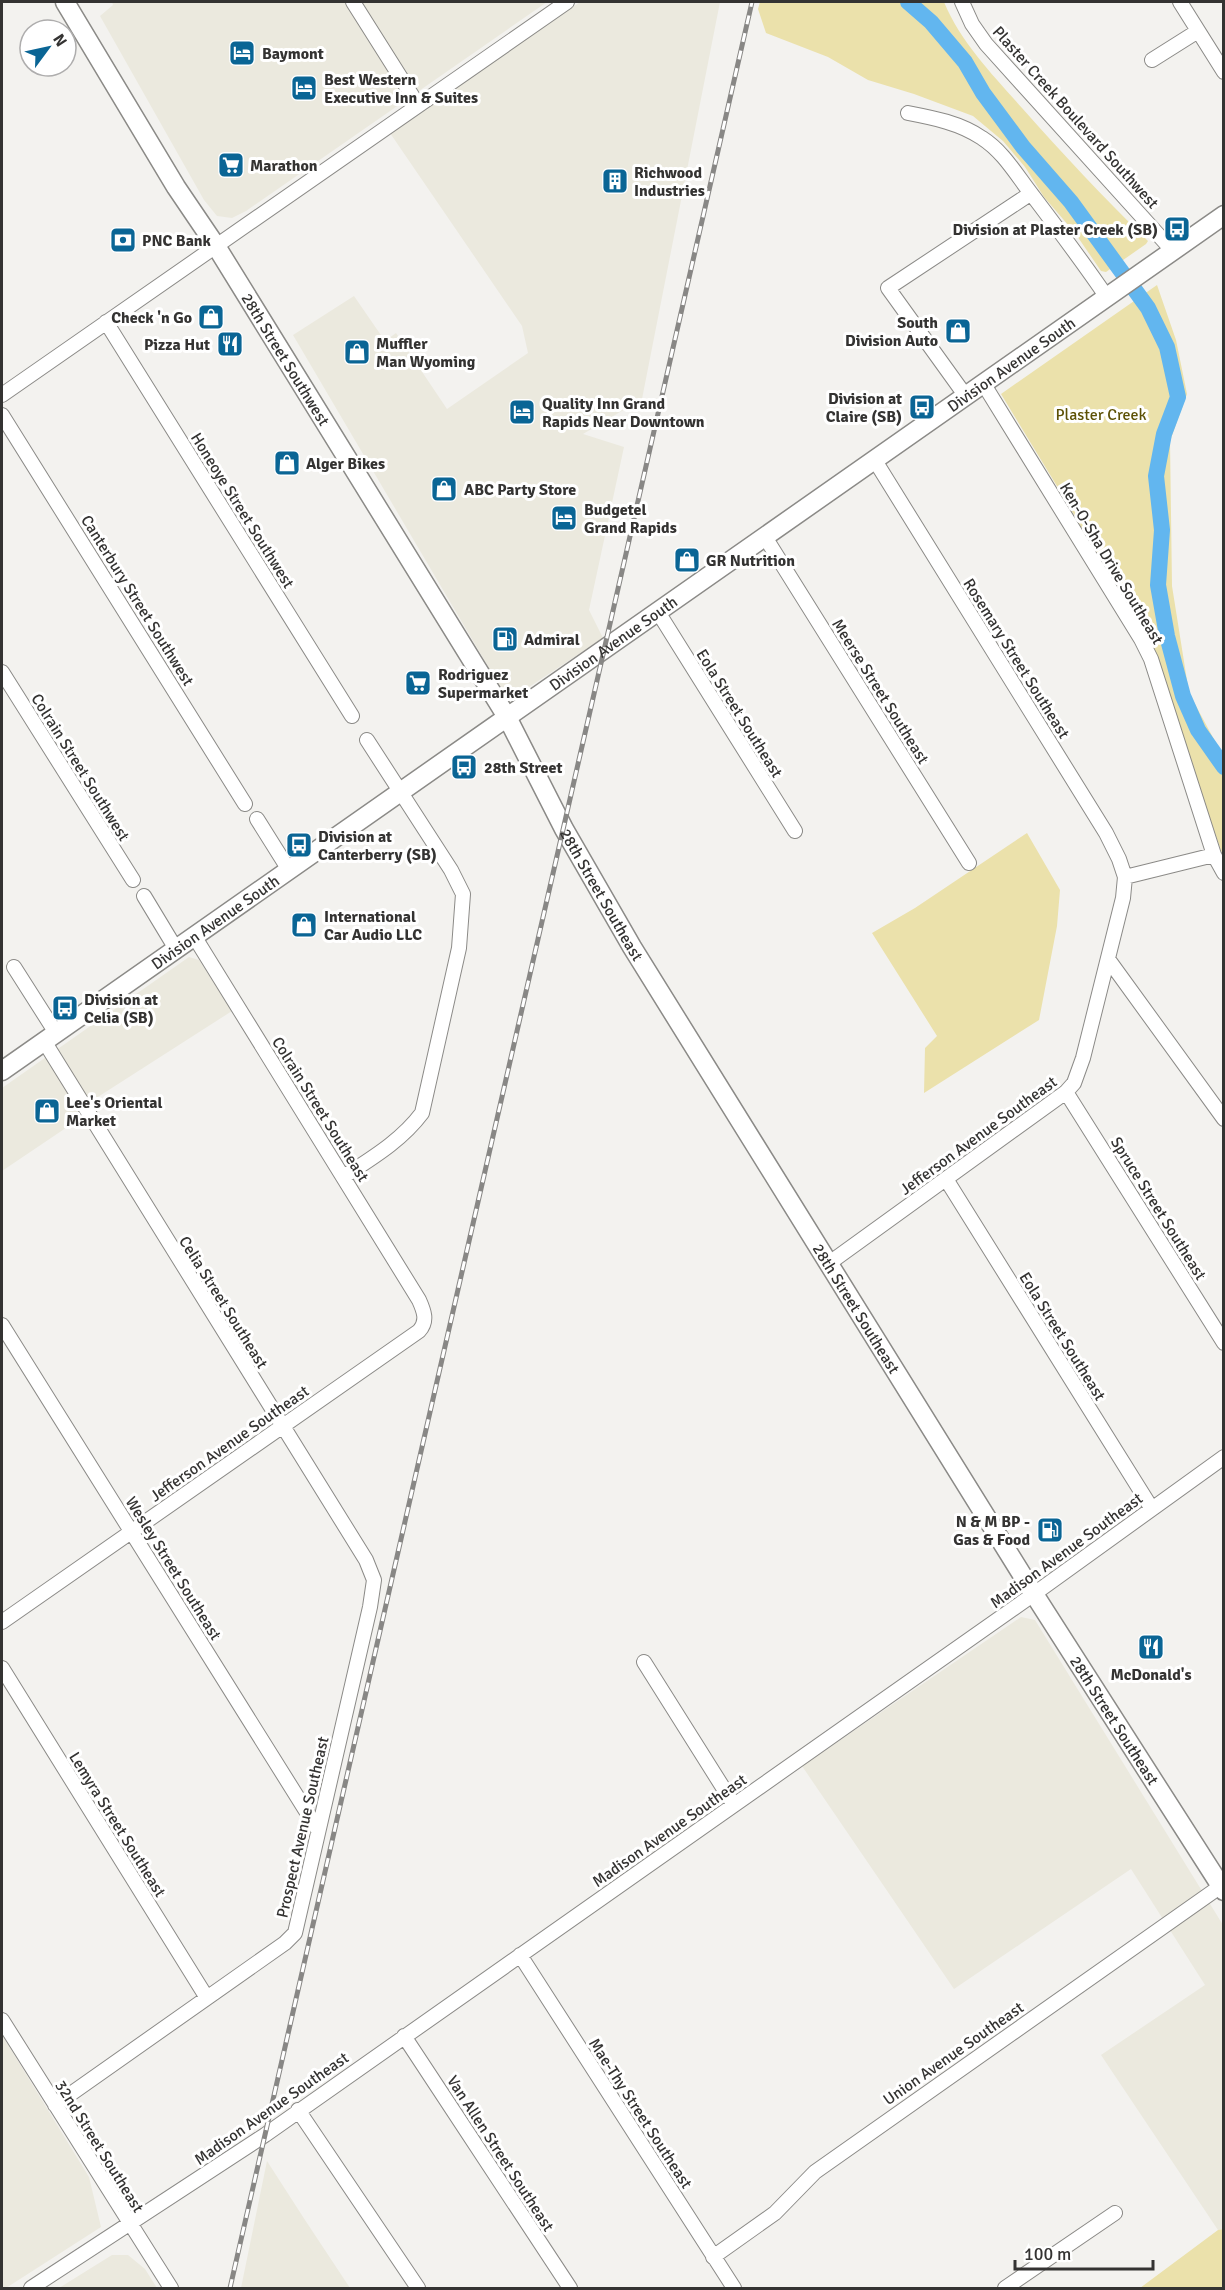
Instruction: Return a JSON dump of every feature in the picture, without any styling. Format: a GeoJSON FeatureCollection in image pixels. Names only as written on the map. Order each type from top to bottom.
{"type":"FeatureCollection","features":[{"type":"Feature","properties":{"kind":"main road","name":"28th Street Southwest"},"geometry":{"type":"LineString","coordinates":[[64,2],[176,187],[216,246],[507,717]]}},
{"type":"Feature","properties":{"kind":"main road","name":"Division Avenue South"},"geometry":{"type":"LineString","coordinates":[[2,1071],[1224,214]]}},
{"type":"Feature","properties":{"kind":"main road","name":"28th Street Southeast"},"geometry":{"type":"LineString","coordinates":[[507,717],[596,887],[1034,1594],[1222,1888]]}},
{"type":"Feature","properties":{"kind":"street"},"geometry":{"type":"LineString","coordinates":[[353,2],[418,105]]}},
{"type":"Feature","properties":{"kind":"street"},"geometry":{"type":"LineString","coordinates":[[2,395],[567,2]]}},
{"type":"Feature","properties":{"kind":"street","name":"Plaster Creek Boulevard Southwest"},"geometry":{"type":"LineString","coordinates":[[962,2],[972,24],[986,44],[1166,254]]}},
{"type":"Feature","properties":{"kind":"street"},"geometry":{"type":"LineString","coordinates":[[1180,2],[1224,72]]}},
{"type":"Feature","properties":{"kind":"street"},"geometry":{"type":"LineString","coordinates":[[1152,60],[1198,31]]}},
{"type":"Feature","properties":{"kind":"street"},"geometry":{"type":"LineString","coordinates":[[908,113],[954,124],[981,137],[994,147],[1074,251],[1112,292]]}},
{"type":"Feature","properties":{"kind":"street"},"geometry":{"type":"LineString","coordinates":[[965,395],[888,288],[1030,194]]}},
{"type":"Feature","properties":{"kind":"street","name":"Honeoye Street Southwest"},"geometry":{"type":"LineString","coordinates":[[106,322],[352,716]]}},
{"type":"Feature","properties":{"kind":"street","name":"Ken-O-Sha Drive Southeast"},"geometry":{"type":"LineString","coordinates":[[983,383],[1141,639],[1151,659],[1214,855],[1224,873]]}},
{"type":"Feature","properties":{"kind":"street","name":"Canterbury Street Southwest"},"geometry":{"type":"LineString","coordinates":[[2,415],[245,804]]}},
{"type":"Feature","properties":{"kind":"street","name":"Rosemary Street Southeast"},"geometry":{"type":"LineString","coordinates":[[874,459],[1106,833],[1119,859],[1125,878]]}},
{"type":"Feature","properties":{"kind":"street","name":"Meerse Street Southeast"},"geometry":{"type":"LineString","coordinates":[[765,537],[969,863]]}},
{"type":"Feature","properties":{"kind":"street","name":"Eola Street Southeast"},"geometry":{"type":"LineString","coordinates":[[658,612],[795,831]]}},
{"type":"Feature","properties":{"kind":"street","name":"Colrain Street Southwest"},"geometry":{"type":"LineString","coordinates":[[2,672],[133,880]]}},
{"type":"Feature","properties":{"kind":"street"},"geometry":{"type":"LineString","coordinates":[[343,1177],[410,1130],[422,1113],[459,948],[463,894],[451,870],[367,740]]}},
{"type":"Feature","properties":{"kind":"street"},"geometry":{"type":"LineString","coordinates":[[257,819],[289,870]]}},
{"type":"Feature","properties":{"kind":"street"},"geometry":{"type":"LineString","coordinates":[[1125,878],[1214,855]]}},
{"type":"Feature","properties":{"kind":"street","name":"Jefferson Avenue Southeast"},"geometry":{"type":"LineString","coordinates":[[828,1264],[1066,1092],[1074,1083],[1083,1058],[1108,959],[1123,898],[1125,878]]}},
{"type":"Feature","properties":{"kind":"street"},"geometry":{"type":"LineString","coordinates":[[144,896],[176,949]]}},
{"type":"Feature","properties":{"kind":"street","name":"Colrain Street Southeast"},"geometry":{"type":"LineString","coordinates":[[194,936],[419,1300]]}},
{"type":"Feature","properties":{"kind":"street"},"geometry":{"type":"LineString","coordinates":[[1108,959],[1224,1119]]}},
{"type":"Feature","properties":{"kind":"street","name":"Celia Street Southeast"},"geometry":{"type":"LineString","coordinates":[[14,967],[50,1037],[282,1426],[371,1568],[374,1580]]}},
{"type":"Feature","properties":{"kind":"street","name":"Spruce Street Southeast"},"geometry":{"type":"LineString","coordinates":[[1066,1092],[1224,1343]]}},
{"type":"Feature","properties":{"kind":"street","name":"Eola Street Southeast"},"geometry":{"type":"LineString","coordinates":[[946,1179],[1152,1509]]}},
{"type":"Feature","properties":{"kind":"street","name":"Jefferson Avenue Southeast"},"geometry":{"type":"LineString","coordinates":[[2,1622],[419,1331],[424,1322],[424,1311],[419,1300]]}},
{"type":"Feature","properties":{"kind":"street","name":"Wesley Street Southeast"},"geometry":{"type":"LineString","coordinates":[[2,1325],[318,1830]]}},
{"type":"Feature","properties":{"kind":"street","name":"Madison Avenue Southeast"},"geometry":{"type":"LineString","coordinates":[[31,2289],[265,2134],[1034,1594],[1224,1457]]}},
{"type":"Feature","properties":{"kind":"street","name":"Prospect Avenue Southeast"},"geometry":{"type":"LineString","coordinates":[[55,2105],[285,1943],[295,1933],[370,1607],[374,1580]]}},
{"type":"Feature","properties":{"kind":"street"},"geometry":{"type":"LineString","coordinates":[[644,1662],[734,1805]]}},
{"type":"Feature","properties":{"kind":"street","name":"Lemyra Street Southeast"},"geometry":{"type":"LineString","coordinates":[[2,1668],[207,1998]]}},
{"type":"Feature","properties":{"kind":"street","name":"Union Avenue Southeast"},"geometry":{"type":"LineString","coordinates":[[713,2257],[775,2213],[814,2172],[1222,1888]]}},
{"type":"Feature","properties":{"kind":"street","name":"Mae-Thy Street Southeast"},"geometry":{"type":"LineString","coordinates":[[520,1955],[734,2289]]}},
{"type":"Feature","properties":{"kind":"street","name":"32nd Street Southeast"},"geometry":{"type":"LineString","coordinates":[[2,2020],[171,2289]]}},
{"type":"Feature","properties":{"kind":"street","name":"Van Allen Street Southeast"},"geometry":{"type":"LineString","coordinates":[[404,2036],[570,2289]]}},
{"type":"Feature","properties":{"kind":"street"},"geometry":{"type":"LineString","coordinates":[[298,2110],[418,2289]]}},
{"type":"Feature","properties":{"kind":"street"},"geometry":{"type":"LineString","coordinates":[[1005,2289],[1114,2213]]}},
{"type":"Feature","properties":{"kind":"shaded area"},"geometry":{"type":"Polygon","coordinates":[[[112,2],[547,2],[246,211],[232,218],[217,216],[204,200],[100,16],[113,5],[112,2]]]}},
{"type":"Feature","properties":{"kind":"shaded area"},"geometry":{"type":"Polygon","coordinates":[[[580,2],[720,2],[642,399],[583,434],[624,447],[589,610],[603,638],[523,691],[508,692],[499,685],[293,335],[354,296],[385,341],[396,333],[447,409],[528,353],[522,326],[390,133],[580,2]]]}},
{"type":"Feature","properties":{"kind":"shaded area"},"geometry":{"type":"Polygon","coordinates":[[[189,957],[199,960],[232,1011],[90,1102],[94,1109],[2,1171],[2,1088],[189,957]]]}},
{"type":"Feature","properties":{"kind":"shaded area"},"geometry":{"type":"Polygon","coordinates":[[[1021,1617],[1035,1620],[1223,1925],[1223,2229],[1218,2230],[1101,2055],[1205,1985],[1131,1869],[954,1989],[802,1766],[1021,1617]]]}},
{"type":"Feature","properties":{"kind":"shaded area"},"geometry":{"type":"Polygon","coordinates":[[[2,2035],[89,2177],[101,2227],[6,2288],[2,2288],[2,2035]]]}},
{"type":"Feature","properties":{"kind":"shaded area"},"geometry":{"type":"Polygon","coordinates":[[[267,2161],[305,2220],[350,2288],[241,2288],[267,2161]]]}},
{"type":"Feature","properties":{"kind":"shaded area"},"geometry":{"type":"Polygon","coordinates":[[[112,2255],[128,2255],[145,2269],[157,2288],[59,2288],[112,2255]]]}},
{"type":"Feature","properties":{"kind":"green space"},"geometry":{"type":"Polygon","coordinates":[[[760,2],[944,2],[959,31],[989,71],[1068,159],[1148,241],[1106,272],[1101,271],[1075,233],[1044,197],[1025,167],[1003,141],[973,116],[868,80],[828,57],[766,33],[758,9],[760,2]]]}},
{"type":"Feature","properties":{"kind":"green space","name":"Plaster Creek"},"geometry":{"type":"Polygon","coordinates":[[[1157,285],[1176,340],[1187,394],[1170,441],[1172,586],[1189,693],[1223,756],[1223,856],[1187,754],[1125,603],[1001,394],[1157,285]]]}},
{"type":"Feature","properties":{"kind":"green space"},"geometry":{"type":"Polygon","coordinates":[[[1027,833],[1060,890],[1057,926],[1039,1020],[924,1093],[925,1048],[937,1036],[872,933],[915,908],[1027,833]]]}},
{"type":"Feature","properties":{"kind":"green space"},"geometry":{"type":"Polygon","coordinates":[[[1223,2229],[1223,2288],[1140,2288],[1218,2230],[1223,2229]]]}},
{"type":"Feature","properties":{"kind":"waterway","name":"Plaster Creek"},"geometry":{"type":"LineString","coordinates":[[908,2],[931,22],[965,62],[983,93],[1023,147],[1071,202],[1148,308],[1167,347],[1178,397],[1164,434],[1156,476],[1162,530],[1158,585],[1167,636],[1183,696],[1198,730],[1224,767]]}},
{"type":"Feature","properties":{"kind":"railway"},"geometry":{"type":"LineString","coordinates":[[230,2288],[752,2]]}},
{"type":"Feature","properties":{"kind":"place","name":"Baymont"},"geometry":{"type":"Point","coordinates":[242,53]}},
{"type":"Feature","properties":{"kind":"place","name":"Best Western Executive Inn & Suites"},"geometry":{"type":"Point","coordinates":[304,88]}},
{"type":"Feature","properties":{"kind":"place","name":"Marathon"},"geometry":{"type":"Point","coordinates":[231,165]}},
{"type":"Feature","properties":{"kind":"place","name":"Richwood Industries"},"geometry":{"type":"Point","coordinates":[615,181]}},
{"type":"Feature","properties":{"kind":"place","name":"Division at Plaster Creek (SB)"},"geometry":{"type":"Point","coordinates":[1177,229]}},
{"type":"Feature","properties":{"kind":"place","name":"PNC Bank"},"geometry":{"type":"Point","coordinates":[123,240]}},
{"type":"Feature","properties":{"kind":"place","name":"Check 'n Go"},"geometry":{"type":"Point","coordinates":[211,317]}},
{"type":"Feature","properties":{"kind":"place","name":"South Division Auto"},"geometry":{"type":"Point","coordinates":[958,331]}},
{"type":"Feature","properties":{"kind":"place","name":"Pizza Hut"},"geometry":{"type":"Point","coordinates":[230,344]}},
{"type":"Feature","properties":{"kind":"place","name":"Muffler Man Wyoming"},"geometry":{"type":"Point","coordinates":[357,352]}},
{"type":"Feature","properties":{"kind":"place","name":"Division at Claire (SB)"},"geometry":{"type":"Point","coordinates":[922,407]}},
{"type":"Feature","properties":{"kind":"place","name":"Quality Inn Grand Rapids Near Downtown"},"geometry":{"type":"Point","coordinates":[522,412]}},
{"type":"Feature","properties":{"kind":"place","name":"Alger Bikes"},"geometry":{"type":"Point","coordinates":[287,463]}},
{"type":"Feature","properties":{"kind":"place","name":"ABC Party Store"},"geometry":{"type":"Point","coordinates":[444,489]}},
{"type":"Feature","properties":{"kind":"place","name":"Budgetel Grand Rapids"},"geometry":{"type":"Point","coordinates":[564,518]}},
{"type":"Feature","properties":{"kind":"place","name":"GR Nutrition"},"geometry":{"type":"Point","coordinates":[687,560]}},
{"type":"Feature","properties":{"kind":"place","name":"Admiral"},"geometry":{"type":"Point","coordinates":[505,639]}},
{"type":"Feature","properties":{"kind":"place","name":"Rodriguez Supermarket"},"geometry":{"type":"Point","coordinates":[418,683]}},
{"type":"Feature","properties":{"kind":"place","name":"28th Street"},"geometry":{"type":"Point","coordinates":[464,767]}},
{"type":"Feature","properties":{"kind":"place","name":"Division at Canterberry (SB)"},"geometry":{"type":"Point","coordinates":[299,845]}},
{"type":"Feature","properties":{"kind":"place","name":"International Car Audio LLC"},"geometry":{"type":"Point","coordinates":[304,925]}},
{"type":"Feature","properties":{"kind":"place","name":"Division at Celia (SB)"},"geometry":{"type":"Point","coordinates":[65,1008]}},
{"type":"Feature","properties":{"kind":"place","name":"Lee's Oriental Market"},"geometry":{"type":"Point","coordinates":[47,1111]}},
{"type":"Feature","properties":{"kind":"place","name":"N & M BP - Gas & Food"},"geometry":{"type":"Point","coordinates":[1050,1530]}},
{"type":"Feature","properties":{"kind":"place","name":"McDonald's"},"geometry":{"type":"Point","coordinates":[1151,1647]}}]}
